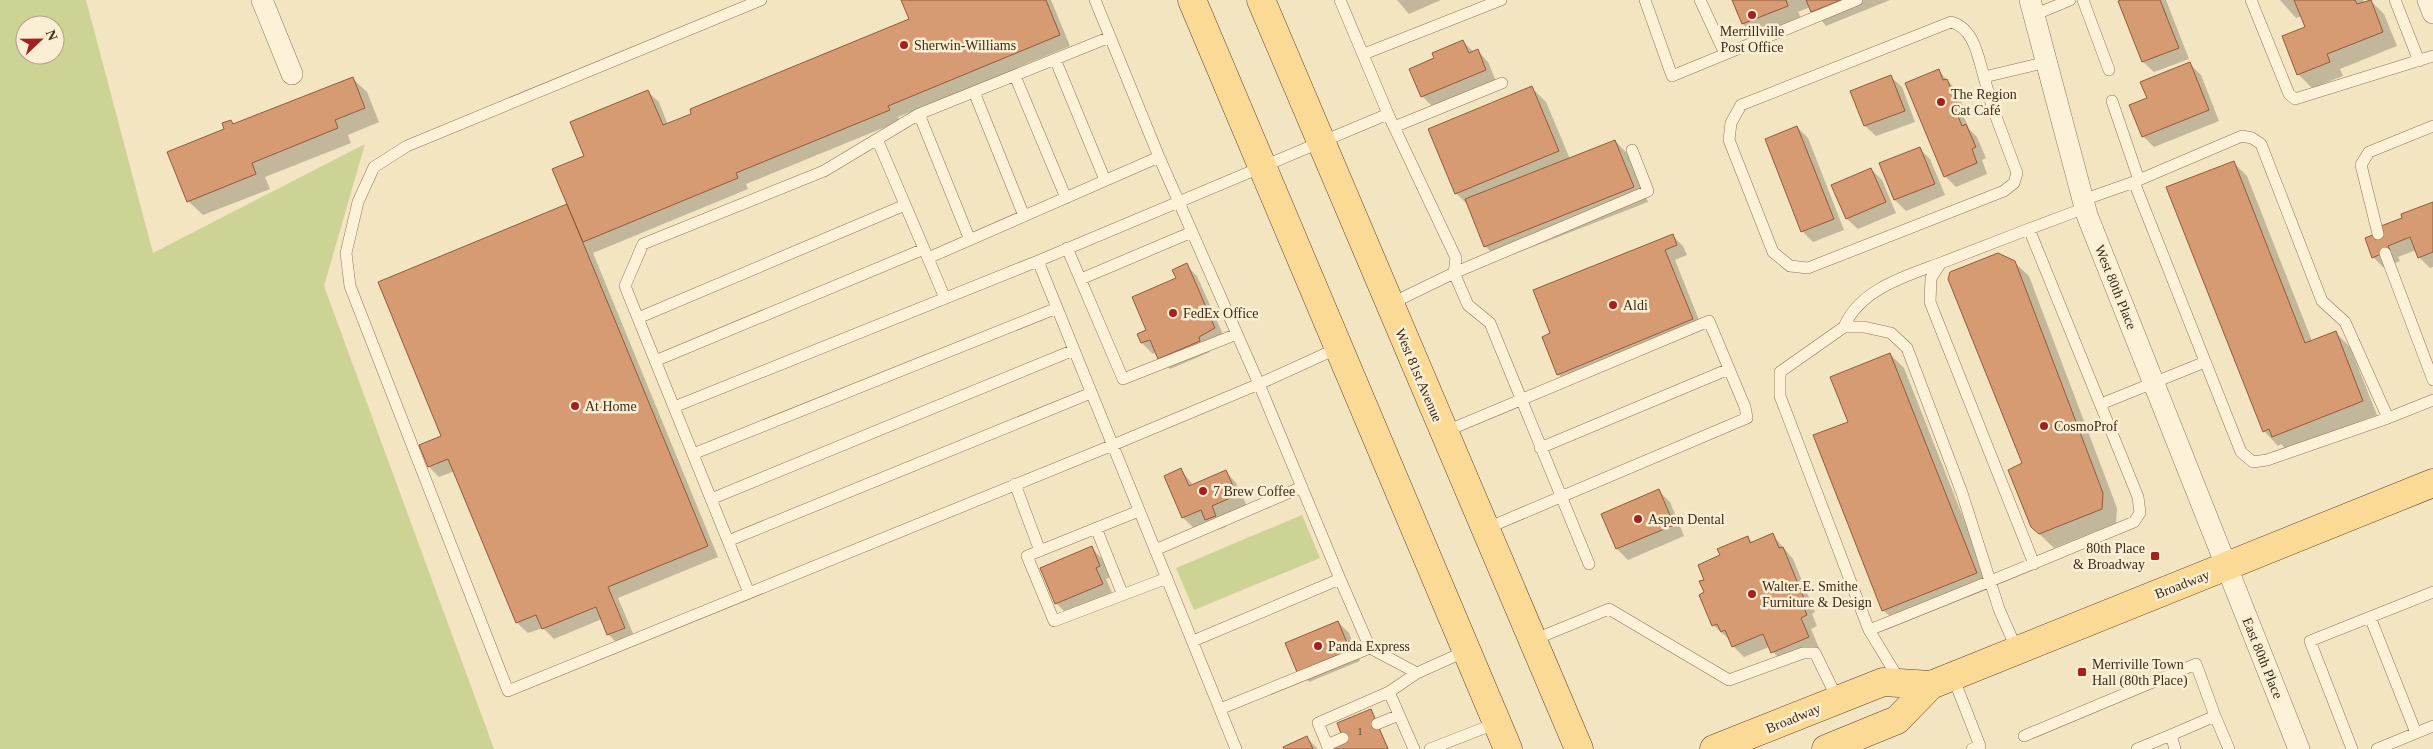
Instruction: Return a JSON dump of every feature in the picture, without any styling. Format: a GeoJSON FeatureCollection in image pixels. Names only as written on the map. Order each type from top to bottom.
{"type":"FeatureCollection","features":[{"type":"Feature","properties":{"kind":"main road"},"geometry":{"type":"LineString","coordinates":[[1192,0],[1261,168],[1508,749]]}},
{"type":"Feature","properties":{"kind":"main road","name":"West 81st Avenue"},"geometry":{"type":"LineString","coordinates":[[1261,0],[1579,749]]}},
{"type":"Feature","properties":{"kind":"main road","name":"Broadway"},"geometry":{"type":"LineString","coordinates":[[1826,749],[1897,720],[1942,681],[2433,483]]}},
{"type":"Feature","properties":{"kind":"main road","name":"Broadway"},"geometry":{"type":"LineString","coordinates":[[1714,749],[1883,682],[1942,681]]}},
{"type":"Feature","properties":{"kind":"street"},"geometry":{"type":"LineString","coordinates":[[262,0],[292,74]]}},
{"type":"Feature","properties":{"kind":"street"},"geometry":{"type":"LineString","coordinates":[[2428,0],[2433,13]]}},
{"type":"Feature","properties":{"kind":"street","name":"West 80th Place"},"geometry":{"type":"LineString","coordinates":[[2031,7],[2084,204],[2227,567]]}},
{"type":"Feature","properties":{"kind":"street","name":"East 80th Place"},"geometry":{"type":"LineString","coordinates":[[2227,567],[2299,749]]}},
{"type":"Feature","properties":{"kind":"lane"},"geometry":{"type":"LineString","coordinates":[[761,0],[407,146],[374,167],[358,202],[346,253],[350,286],[508,691],[1113,445],[1259,384],[1338,348]]}},
{"type":"Feature","properties":{"kind":"lane"},"geometry":{"type":"LineString","coordinates":[[1095,0],[1159,157],[1259,384],[1370,648],[1417,673]]}},
{"type":"Feature","properties":{"kind":"lane"},"geometry":{"type":"LineString","coordinates":[[1340,0],[1388,114],[1456,258],[1454,273],[1468,305],[1490,323],[1589,564]]}},
{"type":"Feature","properties":{"kind":"lane"},"geometry":{"type":"LineString","coordinates":[[1364,54],[1501,0]]}},
{"type":"Feature","properties":{"kind":"lane"},"geometry":{"type":"LineString","coordinates":[[1646,0],[1672,76],[1857,0]]}},
{"type":"Feature","properties":{"kind":"lane"},"geometry":{"type":"LineString","coordinates":[[1700,0],[1725,54]]}},
{"type":"Feature","properties":{"kind":"lane"},"geometry":{"type":"LineString","coordinates":[[2031,7],[2070,0]]}},
{"type":"Feature","properties":{"kind":"lane"},"geometry":{"type":"LineString","coordinates":[[2083,0],[2109,70]]}},
{"type":"Feature","properties":{"kind":"lane"},"geometry":{"type":"LineString","coordinates":[[2251,0],[2289,94],[2295,99],[2433,56]]}},
{"type":"Feature","properties":{"kind":"lane"},"geometry":{"type":"LineString","coordinates":[[2395,0],[2419,61]]}},
{"type":"Feature","properties":{"kind":"lane"},"geometry":{"type":"LineString","coordinates":[[1951,22],[1961,25],[1972,39],[1984,77],[1992,106],[2017,173],[2014,183],[2004,191],[1808,268],[1790,266],[1773,252],[1729,140],[1731,122],[1741,105],[1951,22]]}},
{"type":"Feature","properties":{"kind":"lane"},"geometry":{"type":"LineString","coordinates":[[749,593],[625,286],[642,244],[824,171],[919,114],[1110,37]]}},
{"type":"Feature","properties":{"kind":"lane"},"geometry":{"type":"LineString","coordinates":[[1055,59],[1105,180]]}},
{"type":"Feature","properties":{"kind":"lane"},"geometry":{"type":"LineString","coordinates":[[1984,77],[2047,62]]}},
{"type":"Feature","properties":{"kind":"lane"},"geometry":{"type":"LineString","coordinates":[[1015,76],[1066,198]]}},
{"type":"Feature","properties":{"kind":"lane"},"geometry":{"type":"LineString","coordinates":[[1394,127],[1502,83]]}},
{"type":"Feature","properties":{"kind":"lane"},"geometry":{"type":"LineString","coordinates":[[974,92],[1024,216]]}},
{"type":"Feature","properties":{"kind":"lane"},"geometry":{"type":"LineString","coordinates":[[2112,101],[2136,181],[2241,452],[2253,462],[2267,460],[2388,418],[2433,400]]}},
{"type":"Feature","properties":{"kind":"lane"},"geometry":{"type":"LineString","coordinates":[[919,114],[970,240]]}},
{"type":"Feature","properties":{"kind":"lane"},"geometry":{"type":"LineString","coordinates":[[674,407],[1038,261],[1388,114]]}},
{"type":"Feature","properties":{"kind":"lane"},"geometry":{"type":"LineString","coordinates":[[2378,234],[2361,165],[2370,152],[2433,126]]}},
{"type":"Feature","properties":{"kind":"lane"},"geometry":{"type":"LineString","coordinates":[[1901,683],[1869,630],[1780,396],[1780,372],[1844,327],[1850,313],[1880,289],[2029,229],[2242,136],[2252,138],[2261,144],[2322,301],[2345,322],[2388,418]]}},
{"type":"Feature","properties":{"kind":"lane"},"geometry":{"type":"LineString","coordinates":[[877,139],[945,298]]}},
{"type":"Feature","properties":{"kind":"lane"},"geometry":{"type":"LineString","coordinates":[[1389,304],[1454,273],[1648,191],[1632,150]]}},
{"type":"Feature","properties":{"kind":"lane"},"geometry":{"type":"LineString","coordinates":[[655,360],[926,253],[970,240],[1159,157]]}},
{"type":"Feature","properties":{"kind":"lane"},"geometry":{"type":"LineString","coordinates":[[638,318],[905,205]]}},
{"type":"Feature","properties":{"kind":"lane"},"geometry":{"type":"LineString","coordinates":[[1869,630],[2134,522],[2140,513],[2138,497],[2029,229]]}},
{"type":"Feature","properties":{"kind":"lane"},"geometry":{"type":"LineString","coordinates":[[1081,279],[1192,232]]}},
{"type":"Feature","properties":{"kind":"lane"},"geometry":{"type":"LineString","coordinates":[[1068,248],[1123,379],[1237,334]]}},
{"type":"Feature","properties":{"kind":"lane"},"geometry":{"type":"LineString","coordinates":[[2385,253],[2433,380]]}},
{"type":"Feature","properties":{"kind":"lane"},"geometry":{"type":"LineString","coordinates":[[1038,261],[1236,749]]}},
{"type":"Feature","properties":{"kind":"lane"},"geometry":{"type":"LineString","coordinates":[[1941,263],[1931,278],[1930,302],[2034,564]]}},
{"type":"Feature","properties":{"kind":"lane"},"geometry":{"type":"LineString","coordinates":[[693,454],[1057,308]]}},
{"type":"Feature","properties":{"kind":"lane"},"geometry":{"type":"LineString","coordinates":[[1444,432],[1709,321],[1745,408],[1747,418],[1485,529]]}},
{"type":"Feature","properties":{"kind":"lane"},"geometry":{"type":"LineString","coordinates":[[1844,327],[1864,327],[1891,333],[1906,348],[1962,493],[1992,581],[1999,609],[2017,650]]}},
{"type":"Feature","properties":{"kind":"lane"},"geometry":{"type":"LineString","coordinates":[[711,499],[1074,350]]}},
{"type":"Feature","properties":{"kind":"lane"},"geometry":{"type":"LineString","coordinates":[[2101,404],[2205,362]]}},
{"type":"Feature","properties":{"kind":"lane"},"geometry":{"type":"LineString","coordinates":[[1540,448],[1729,369]]}},
{"type":"Feature","properties":{"kind":"lane"},"geometry":{"type":"LineString","coordinates":[[728,542],[1092,393]]}},
{"type":"Feature","properties":{"kind":"lane"},"geometry":{"type":"LineString","coordinates":[[1015,484],[1040,551]]}},
{"type":"Feature","properties":{"kind":"lane"},"geometry":{"type":"LineString","coordinates":[[1155,550],[1302,487]]}},
{"type":"Feature","properties":{"kind":"lane"},"geometry":{"type":"LineString","coordinates":[[1139,510],[1027,556],[1054,620],[1122,593],[1167,578]]}},
{"type":"Feature","properties":{"kind":"lane"},"geometry":{"type":"LineString","coordinates":[[1096,528],[1122,593]]}},
{"type":"Feature","properties":{"kind":"lane"},"geometry":{"type":"LineString","coordinates":[[1193,641],[1340,579]]}},
{"type":"Feature","properties":{"kind":"lane"},"geometry":{"type":"LineString","coordinates":[[2352,749],[2310,641],[2433,592]]}},
{"type":"Feature","properties":{"kind":"lane"},"geometry":{"type":"LineString","coordinates":[[1533,640],[1609,609],[1729,680],[1803,653],[1815,653],[1838,700]]}},
{"type":"Feature","properties":{"kind":"lane"},"geometry":{"type":"LineString","coordinates":[[2370,617],[2416,733]]}},
{"type":"Feature","properties":{"kind":"lane"},"geometry":{"type":"LineString","coordinates":[[1220,709],[1370,648]]}},
{"type":"Feature","properties":{"kind":"lane"},"geometry":{"type":"LineString","coordinates":[[1343,738],[1328,746],[1318,723],[1389,692],[1417,673],[1466,651]]}},
{"type":"Feature","properties":{"kind":"lane"},"geometry":{"type":"LineString","coordinates":[[2024,736],[2196,664],[2214,716],[2229,749]]}},
{"type":"Feature","properties":{"kind":"lane"},"geometry":{"type":"LineString","coordinates":[[1942,681],[1978,748]]}},
{"type":"Feature","properties":{"kind":"lane"},"geometry":{"type":"LineString","coordinates":[[1389,692],[1414,749]]}},
{"type":"Feature","properties":{"kind":"lane"},"geometry":{"type":"LineString","coordinates":[[1378,724],[1399,715]]}},
{"type":"Feature","properties":{"kind":"lane"},"geometry":{"type":"LineString","coordinates":[[2137,749],[2214,716]]}},
{"type":"Feature","properties":{"kind":"lane"},"geometry":{"type":"LineString","coordinates":[[1430,749],[1497,723]]}},
{"type":"Feature","properties":{"kind":"lane"},"geometry":{"type":"LineString","coordinates":[[2377,749],[2433,726]]}},
{"type":"Feature","properties":{"kind":"lane"},"geometry":{"type":"LineString","coordinates":[[2171,735],[2175,749]]}},
{"type":"Feature","properties":{"kind":"green space"},"geometry":{"type":"Polygon","coordinates":[[[0,0],[86,0],[153,253],[365,144],[324,286],[494,749],[0,749],[0,0]]]}},
{"type":"Feature","properties":{"kind":"green space"},"geometry":{"type":"Polygon","coordinates":[[[1302,515],[1320,558],[1194,610],[1176,568],[1302,515]]]}},
{"type":"Feature","properties":{"kind":"building"},"geometry":{"type":"Polygon","coordinates":[[[901,0],[1046,0],[1060,35],[888,106],[890,110],[736,173],[738,178],[583,242],[552,169],[584,156],[570,122],[648,90],[663,125],[691,114],[690,109],[909,19],[901,0]]]}},
{"type":"Feature","properties":{"kind":"building","name":"Merrillville Post Office"},"geometry":{"type":"Polygon","coordinates":[[[1732,0],[1786,0],[1788,6],[1742,24],[1732,0]]]}},
{"type":"Feature","properties":{"kind":"building","name":"Merrillville Post Office"},"geometry":{"type":"Polygon","coordinates":[[[1806,0],[1841,0],[1811,12],[1806,0]]]}},
{"type":"Feature","properties":{"kind":"building"},"geometry":{"type":"Polygon","coordinates":[[[2160,0],[2179,48],[2142,62],[2118,1],[2160,0]]]}},
{"type":"Feature","properties":{"kind":"building"},"geometry":{"type":"Polygon","coordinates":[[[2294,0],[2355,0],[2357,4],[2371,0],[2383,32],[2327,54],[2330,62],[2297,75],[2282,36],[2305,27],[2294,0]]]}},
{"type":"Feature","properties":{"kind":"building"},"geometry":{"type":"Polygon","coordinates":[[[1463,40],[1469,53],[1478,49],[1486,70],[1421,97],[1409,69],[1434,58],[1432,53],[1463,40]]]}},
{"type":"Feature","properties":{"kind":"building"},"geometry":{"type":"Polygon","coordinates":[[[2190,62],[2209,110],[2142,137],[2129,105],[2147,98],[2140,82],[2190,62]]]}},
{"type":"Feature","properties":{"kind":"building"},"geometry":{"type":"Polygon","coordinates":[[[1939,69],[1943,80],[1947,79],[1957,103],[1953,104],[1962,126],[1966,124],[1976,147],[1972,149],[1977,163],[1944,177],[1905,83],[1939,69]]]}},
{"type":"Feature","properties":{"kind":"building"},"geometry":{"type":"Polygon","coordinates":[[[1891,75],[1905,111],[1864,126],[1850,91],[1891,75]]]}},
{"type":"Feature","properties":{"kind":"building"},"geometry":{"type":"Polygon","coordinates":[[[353,77],[365,108],[335,120],[338,128],[252,163],[256,174],[187,202],[167,152],[224,129],[222,123],[231,120],[233,124],[353,77]]]}},
{"type":"Feature","properties":{"kind":"building"},"geometry":{"type":"Polygon","coordinates":[[[1532,86],[1559,151],[1455,194],[1428,129],[1532,86]]]}},
{"type":"Feature","properties":{"kind":"building"},"geometry":{"type":"Polygon","coordinates":[[[1797,126],[1834,219],[1801,232],[1765,139],[1797,126]]]}},
{"type":"Feature","properties":{"kind":"building"},"geometry":{"type":"Polygon","coordinates":[[[1615,140],[1634,187],[1484,247],[1465,199],[1615,140]]]}},
{"type":"Feature","properties":{"kind":"building"},"geometry":{"type":"Polygon","coordinates":[[[1920,147],[1935,184],[1894,200],[1879,163],[1920,147]]]}},
{"type":"Feature","properties":{"kind":"building"},"geometry":{"type":"Polygon","coordinates":[[[2234,161],[2305,343],[2336,331],[2363,401],[2272,437],[2269,429],[2263,432],[2166,187],[2234,161]]]}},
{"type":"Feature","properties":{"kind":"building"},"geometry":{"type":"Polygon","coordinates":[[[1871,168],[1886,202],[1846,219],[1831,185],[1871,168]]]}},
{"type":"Feature","properties":{"kind":"building"},"geometry":{"type":"Polygon","coordinates":[[[2433,202],[2433,252],[2418,258],[2410,237],[2388,246],[2390,250],[2372,258],[2365,238],[2383,231],[2381,226],[2402,218],[2401,214],[2433,202]]]}},
{"type":"Feature","properties":{"kind":"building"},"geometry":{"type":"Polygon","coordinates":[[[567,204],[708,546],[608,587],[625,628],[607,635],[596,607],[542,629],[536,615],[516,623],[448,459],[428,467],[419,445],[441,436],[378,282],[567,204]]]}},
{"type":"Feature","properties":{"kind":"building","name":"Aldi"},"geometry":{"type":"Polygon","coordinates":[[[1673,234],[1677,245],[1665,250],[1693,319],[1557,375],[1542,337],[1550,333],[1533,290],[1673,234]]]}},
{"type":"Feature","properties":{"kind":"building"},"geometry":{"type":"Polygon","coordinates":[[[1998,253],[2015,261],[2103,493],[2102,509],[2039,534],[2031,527],[2008,470],[2022,463],[1948,279],[1950,272],[1998,253]]]}},
{"type":"Feature","properties":{"kind":"building","name":"FedEx Office"},"geometry":{"type":"Polygon","coordinates":[[[1187,263],[1215,328],[1199,337],[1200,341],[1158,359],[1150,340],[1141,343],[1137,334],[1146,330],[1132,297],[1176,278],[1172,270],[1187,263]]]}},
{"type":"Feature","properties":{"kind":"building"},"geometry":{"type":"Polygon","coordinates":[[[1890,353],[1977,573],[1882,611],[1813,435],[1848,422],[1830,377],[1890,353]]]}},
{"type":"Feature","properties":{"kind":"building","name":"7 Brew Coffee"},"geometry":{"type":"Polygon","coordinates":[[[1181,468],[1189,486],[1226,470],[1237,495],[1212,506],[1216,516],[1205,520],[1201,510],[1182,518],[1164,476],[1181,468]]]}},
{"type":"Feature","properties":{"kind":"building","name":"Aspen Dental"},"geometry":{"type":"Polygon","coordinates":[[[1659,489],[1674,525],[1616,549],[1601,514],[1659,489]]]}},
{"type":"Feature","properties":{"kind":"building","name":"Walter E. Smithe Furniture & Design"},"geometry":{"type":"Polygon","coordinates":[[[1773,533],[1779,548],[1783,547],[1805,601],[1802,603],[1807,615],[1801,618],[1809,637],[1771,653],[1763,634],[1732,647],[1725,630],[1721,632],[1717,624],[1712,626],[1699,595],[1704,592],[1699,581],[1704,580],[1698,565],[1720,555],[1717,549],[1748,536],[1750,543],[1773,533]]]}},
{"type":"Feature","properties":{"kind":"building"},"geometry":{"type":"Polygon","coordinates":[[[1092,546],[1100,566],[1096,568],[1103,584],[1055,604],[1040,568],[1092,546]]]}},
{"type":"Feature","properties":{"kind":"building","name":"Panda Express"},"geometry":{"type":"Polygon","coordinates":[[[1338,621],[1350,650],[1297,672],[1285,643],[1338,621]]]}},
{"type":"Feature","properties":{"kind":"building"},"geometry":{"type":"Polygon","coordinates":[[[1371,709],[1388,749],[1322,749],[1344,741],[1337,723],[1371,709]]]}},
{"type":"Feature","properties":{"kind":"building"},"geometry":{"type":"Polygon","coordinates":[[[1307,736],[1313,749],[1284,749],[1283,747],[1307,736]]]}},
{"type":"Feature","properties":{"kind":"place","name":"Merrillville Post Office"},"geometry":{"type":"Point","coordinates":[1752,15]}},
{"type":"Feature","properties":{"kind":"place","name":"Sherwin-Williams"},"geometry":{"type":"Point","coordinates":[904,45]}},
{"type":"Feature","properties":{"kind":"place","name":"The Region Cat Café"},"geometry":{"type":"Point","coordinates":[1941,102]}},
{"type":"Feature","properties":{"kind":"place","name":"Aldi"},"geometry":{"type":"Point","coordinates":[1613,305]}},
{"type":"Feature","properties":{"kind":"place","name":"FedEx Office"},"geometry":{"type":"Point","coordinates":[1173,313]}},
{"type":"Feature","properties":{"kind":"place","name":"At Home"},"geometry":{"type":"Point","coordinates":[575,406]}},
{"type":"Feature","properties":{"kind":"place","name":"CosmoProf"},"geometry":{"type":"Point","coordinates":[2044,426]}},
{"type":"Feature","properties":{"kind":"place","name":"7 Brew Coffee"},"geometry":{"type":"Point","coordinates":[1203,491]}},
{"type":"Feature","properties":{"kind":"place","name":"Aspen Dental"},"geometry":{"type":"Point","coordinates":[1638,519]}},
{"type":"Feature","properties":{"kind":"place","name":"80th Place & Broadway"},"geometry":{"type":"Point","coordinates":[2155,556]}},
{"type":"Feature","properties":{"kind":"place","name":"Walter E. Smithe Furniture & Design"},"geometry":{"type":"Point","coordinates":[1752,594]}},
{"type":"Feature","properties":{"kind":"place","name":"Panda Express"},"geometry":{"type":"Point","coordinates":[1318,646]}},
{"type":"Feature","properties":{"kind":"place","name":"Merriville Town Hall (80th Place)"},"geometry":{"type":"Point","coordinates":[2082,672]}}]}
